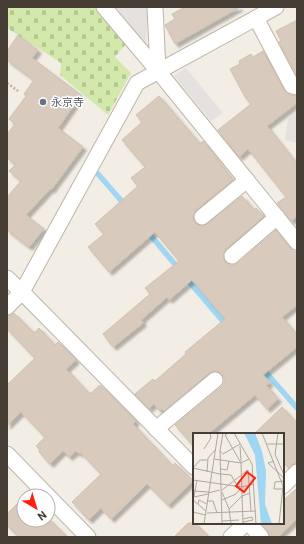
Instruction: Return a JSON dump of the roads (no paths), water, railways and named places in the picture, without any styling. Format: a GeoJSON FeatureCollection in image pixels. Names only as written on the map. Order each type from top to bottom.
{"type":"FeatureCollection","features":[{"type":"Feature","properties":{"kind":"street"},"geometry":{"type":"LineString","coordinates":[[104,7],[297,242]]}},
{"type":"Feature","properties":{"kind":"street"},"geometry":{"type":"LineString","coordinates":[[155,7],[158,71]]}},
{"type":"Feature","properties":{"kind":"street"},"geometry":{"type":"LineString","coordinates":[[7,307],[22,292],[137,83],[276,7]]}},
{"type":"Feature","properties":{"kind":"street"},"geometry":{"type":"LineString","coordinates":[[256,18],[292,86],[297,87]]}},
{"type":"Feature","properties":{"kind":"street"},"geometry":{"type":"LineString","coordinates":[[202,218],[247,180]]}},
{"type":"Feature","properties":{"kind":"street"},"geometry":{"type":"LineString","coordinates":[[232,256],[277,217]]}},
{"type":"Feature","properties":{"kind":"street"},"geometry":{"type":"LineString","coordinates":[[7,278],[193,466]]}},
{"type":"Feature","properties":{"kind":"street"},"geometry":{"type":"LineString","coordinates":[[156,429],[214,380]]}},
{"type":"Feature","properties":{"kind":"street"},"geometry":{"type":"LineString","coordinates":[[7,454],[88,537]]}},
{"type":"Feature","properties":{"kind":"street"},"geometry":{"type":"LineString","coordinates":[[284,485],[297,472]]}},
{"type":"Feature","properties":{"kind":"street"},"geometry":{"type":"LineString","coordinates":[[231,537],[247,524]]}},
{"type":"Feature","properties":{"kind":"street"},"geometry":{"type":"LineString","coordinates":[[249,524],[261,537]]}},
{"type":"Feature","properties":{"kind":"waterway"},"geometry":{"type":"LineString","coordinates":[[98,174],[125,205]]}},
{"type":"Feature","properties":{"kind":"waterway"},"geometry":{"type":"LineString","coordinates":[[146,230],[179,269]]}},
{"type":"Feature","properties":{"kind":"waterway"},"geometry":{"type":"LineString","coordinates":[[186,278],[227,326]]}},
{"type":"Feature","properties":{"kind":"waterway"},"geometry":{"type":"LineString","coordinates":[[262,368],[297,408]]}},
{"type":"Feature","properties":{"kind":"place","name":"永京寺"},"geometry":{"type":"Point","coordinates":[43,102]}}]}
